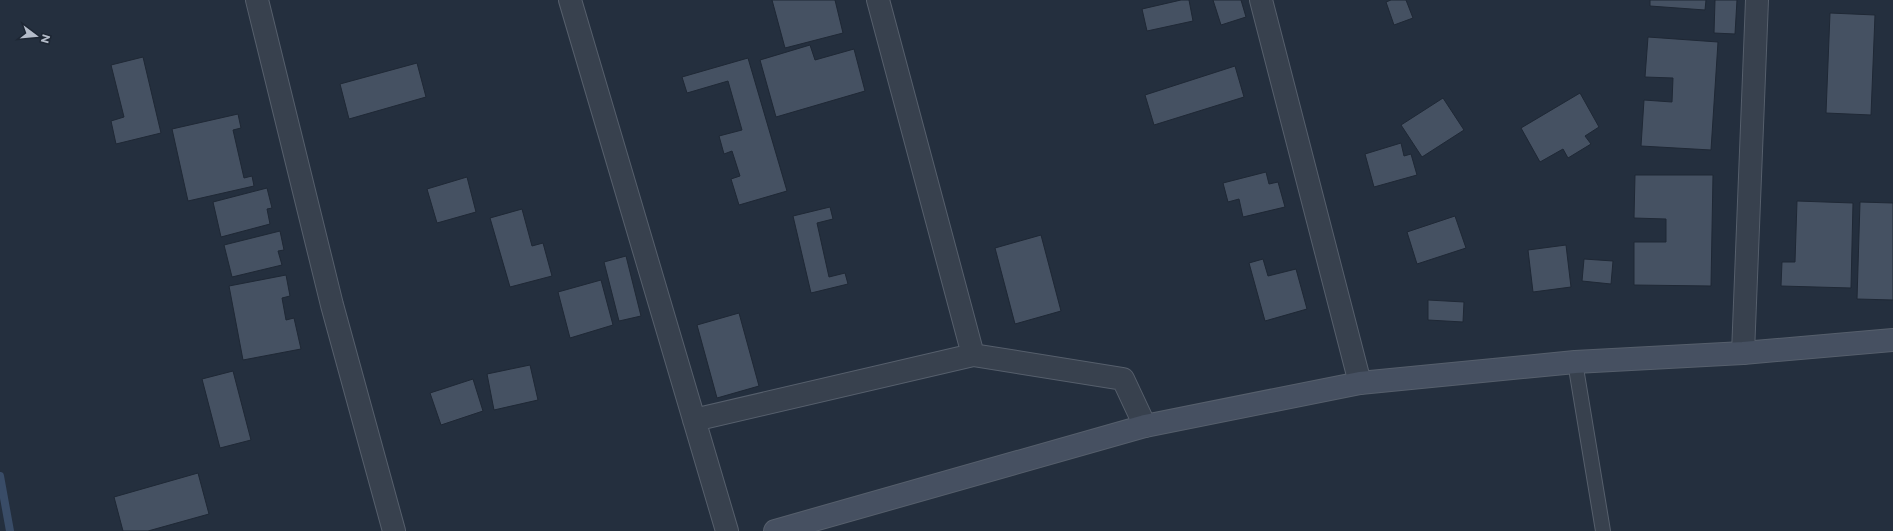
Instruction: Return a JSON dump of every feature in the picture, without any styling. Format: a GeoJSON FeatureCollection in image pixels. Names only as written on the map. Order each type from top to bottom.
{"type":"FeatureCollection","features":[{"type":"Feature","properties":{"kind":"main road"},"geometry":{"type":"LineString","coordinates":[[775,531],[1145,426],[1360,383],[1575,362],[1743,353],[1893,340]]}},
{"type":"Feature","properties":{"kind":"street"},"geometry":{"type":"LineString","coordinates":[[257,0],[332,305],[394,531]]}},
{"type":"Feature","properties":{"kind":"street"},"geometry":{"type":"LineString","coordinates":[[570,0],[727,531]]}},
{"type":"Feature","properties":{"kind":"street"},"geometry":{"type":"LineString","coordinates":[[878,0],[973,355]]}},
{"type":"Feature","properties":{"kind":"street"},"geometry":{"type":"LineString","coordinates":[[1261,0],[1360,383]]}},
{"type":"Feature","properties":{"kind":"street"},"geometry":{"type":"LineString","coordinates":[[1743,353],[1757,0]]}},
{"type":"Feature","properties":{"kind":"street"},"geometry":{"type":"LineString","coordinates":[[694,420],[973,355],[1123,379],[1145,426]]}},
{"type":"Feature","properties":{"kind":"lane"},"geometry":{"type":"LineString","coordinates":[[1575,362],[1603,531]]}},
{"type":"Feature","properties":{"kind":"building"},"geometry":{"type":"Polygon","coordinates":[[[772,0],[835,0],[843,33],[785,48],[772,0]]]}},
{"type":"Feature","properties":{"kind":"building"},"geometry":{"type":"Polygon","coordinates":[[[1181,0],[1189,0],[1193,21],[1147,31],[1142,9],[1181,0]]]}},
{"type":"Feature","properties":{"kind":"building"},"geometry":{"type":"Polygon","coordinates":[[[1213,0],[1241,0],[1246,17],[1221,25],[1213,0]]]}},
{"type":"Feature","properties":{"kind":"building"},"geometry":{"type":"Polygon","coordinates":[[[1391,0],[1406,0],[1413,18],[1394,25],[1386,2],[1391,0]]]}},
{"type":"Feature","properties":{"kind":"building"},"geometry":{"type":"Polygon","coordinates":[[[1650,0],[1706,0],[1705,10],[1650,6],[1650,0]]]}},
{"type":"Feature","properties":{"kind":"building"},"geometry":{"type":"Polygon","coordinates":[[[1715,0],[1737,0],[1735,34],[1714,33],[1715,0]]]}},
{"type":"Feature","properties":{"kind":"building"},"geometry":{"type":"Polygon","coordinates":[[[1830,13],[1875,15],[1871,115],[1826,113],[1830,13]]]}},
{"type":"Feature","properties":{"kind":"building"},"geometry":{"type":"Polygon","coordinates":[[[1648,37],[1718,42],[1711,150],[1641,146],[1644,100],[1672,102],[1673,78],[1645,77],[1648,37]]]}},
{"type":"Feature","properties":{"kind":"building"},"geometry":{"type":"Polygon","coordinates":[[[810,45],[815,60],[854,49],[865,91],[776,117],[760,60],[810,45]]]}},
{"type":"Feature","properties":{"kind":"building"},"geometry":{"type":"Polygon","coordinates":[[[143,57],[161,133],[116,144],[111,121],[124,117],[111,65],[143,57]]]}},
{"type":"Feature","properties":{"kind":"building"},"geometry":{"type":"Polygon","coordinates":[[[748,58],[787,191],[739,205],[731,179],[740,176],[732,151],[724,154],[719,136],[742,130],[728,81],[687,93],[682,77],[748,58]]]}},
{"type":"Feature","properties":{"kind":"building"},"geometry":{"type":"Polygon","coordinates":[[[417,63],[426,97],[349,119],[340,84],[417,63]]]}},
{"type":"Feature","properties":{"kind":"building"},"geometry":{"type":"Polygon","coordinates":[[[1235,66],[1244,97],[1154,125],[1145,95],[1235,66]]]}},
{"type":"Feature","properties":{"kind":"building"},"geometry":{"type":"Polygon","coordinates":[[[1580,93],[1599,127],[1585,136],[1591,144],[1568,158],[1563,149],[1540,162],[1521,128],[1580,93]]]}},
{"type":"Feature","properties":{"kind":"building"},"geometry":{"type":"Polygon","coordinates":[[[1443,98],[1464,130],[1422,157],[1401,125],[1443,98]]]}},
{"type":"Feature","properties":{"kind":"building"},"geometry":{"type":"Polygon","coordinates":[[[238,114],[241,128],[233,130],[244,178],[252,176],[254,186],[188,201],[172,129],[238,114]]]}},
{"type":"Feature","properties":{"kind":"building"},"geometry":{"type":"Polygon","coordinates":[[[1401,143],[1404,156],[1411,154],[1417,175],[1374,187],[1365,154],[1401,143]]]}},
{"type":"Feature","properties":{"kind":"building"},"geometry":{"type":"Polygon","coordinates":[[[1266,172],[1269,184],[1278,182],[1285,207],[1243,217],[1239,199],[1228,202],[1223,183],[1266,172]]]}},
{"type":"Feature","properties":{"kind":"building"},"geometry":{"type":"Polygon","coordinates":[[[1635,175],[1713,175],[1711,286],[1634,285],[1634,242],[1666,242],[1666,219],[1634,218],[1635,175]]]}},
{"type":"Feature","properties":{"kind":"building"},"geometry":{"type":"Polygon","coordinates":[[[467,177],[476,212],[437,223],[427,189],[467,177]]]}},
{"type":"Feature","properties":{"kind":"building"},"geometry":{"type":"Polygon","coordinates":[[[267,188],[272,208],[267,209],[270,224],[221,237],[213,202],[267,188]]]}},
{"type":"Feature","properties":{"kind":"building"},"geometry":{"type":"Polygon","coordinates":[[[1797,201],[1853,203],[1851,288],[1781,286],[1782,262],[1795,262],[1797,201]]]}},
{"type":"Feature","properties":{"kind":"building"},"geometry":{"type":"Polygon","coordinates":[[[1860,202],[1893,203],[1893,300],[1857,299],[1860,202]]]}},
{"type":"Feature","properties":{"kind":"building"},"geometry":{"type":"Polygon","coordinates":[[[830,207],[833,219],[817,223],[829,277],[845,273],[848,284],[811,293],[793,216],[830,207]]]}},
{"type":"Feature","properties":{"kind":"building"},"geometry":{"type":"Polygon","coordinates":[[[522,209],[532,246],[543,243],[552,276],[510,287],[490,218],[522,209]]]}},
{"type":"Feature","properties":{"kind":"building"},"geometry":{"type":"Polygon","coordinates":[[[1455,216],[1466,248],[1417,264],[1407,232],[1455,216]]]}},
{"type":"Feature","properties":{"kind":"building"},"geometry":{"type":"Polygon","coordinates":[[[280,231],[284,250],[278,251],[282,265],[232,277],[224,245],[280,231]]]}},
{"type":"Feature","properties":{"kind":"building"},"geometry":{"type":"Polygon","coordinates":[[[1041,235],[1061,311],[1015,324],[995,248],[1041,235]]]}},
{"type":"Feature","properties":{"kind":"building"},"geometry":{"type":"Polygon","coordinates":[[[1566,245],[1571,287],[1533,292],[1528,250],[1566,245]]]}},
{"type":"Feature","properties":{"kind":"building"},"geometry":{"type":"Polygon","coordinates":[[[626,256],[641,316],[619,321],[604,262],[626,256]]]}},
{"type":"Feature","properties":{"kind":"building"},"geometry":{"type":"Polygon","coordinates":[[[1263,259],[1268,276],[1296,269],[1307,309],[1265,321],[1249,263],[1263,259]]]}},
{"type":"Feature","properties":{"kind":"building"},"geometry":{"type":"Polygon","coordinates":[[[1584,259],[1613,261],[1611,284],[1582,281],[1584,259]]]}},
{"type":"Feature","properties":{"kind":"building"},"geometry":{"type":"Polygon","coordinates":[[[286,275],[290,296],[282,298],[286,320],[294,318],[301,349],[243,360],[229,286],[286,275]]]}},
{"type":"Feature","properties":{"kind":"building"},"geometry":{"type":"Polygon","coordinates":[[[601,280],[613,325],[570,338],[558,292],[601,280]]]}},
{"type":"Feature","properties":{"kind":"building"},"geometry":{"type":"Polygon","coordinates":[[[1428,300],[1464,302],[1463,322],[1428,320],[1428,300]]]}},
{"type":"Feature","properties":{"kind":"building"},"geometry":{"type":"Polygon","coordinates":[[[739,313],[759,386],[717,398],[697,325],[739,313]]]}},
{"type":"Feature","properties":{"kind":"building"},"geometry":{"type":"Polygon","coordinates":[[[530,365],[538,400],[494,410],[487,374],[530,365]]]}},
{"type":"Feature","properties":{"kind":"building"},"geometry":{"type":"Polygon","coordinates":[[[233,371],[251,440],[220,448],[202,379],[233,371]]]}},
{"type":"Feature","properties":{"kind":"building"},"geometry":{"type":"Polygon","coordinates":[[[473,379],[483,411],[441,425],[430,393],[473,379]]]}},
{"type":"Feature","properties":{"kind":"building"},"geometry":{"type":"Polygon","coordinates":[[[198,473],[209,514],[148,531],[123,531],[114,497],[198,473]]]}},
{"type":"Feature","properties":{"kind":"waterway"},"geometry":{"type":"LineString","coordinates":[[0,476],[10,531]]}}]}
